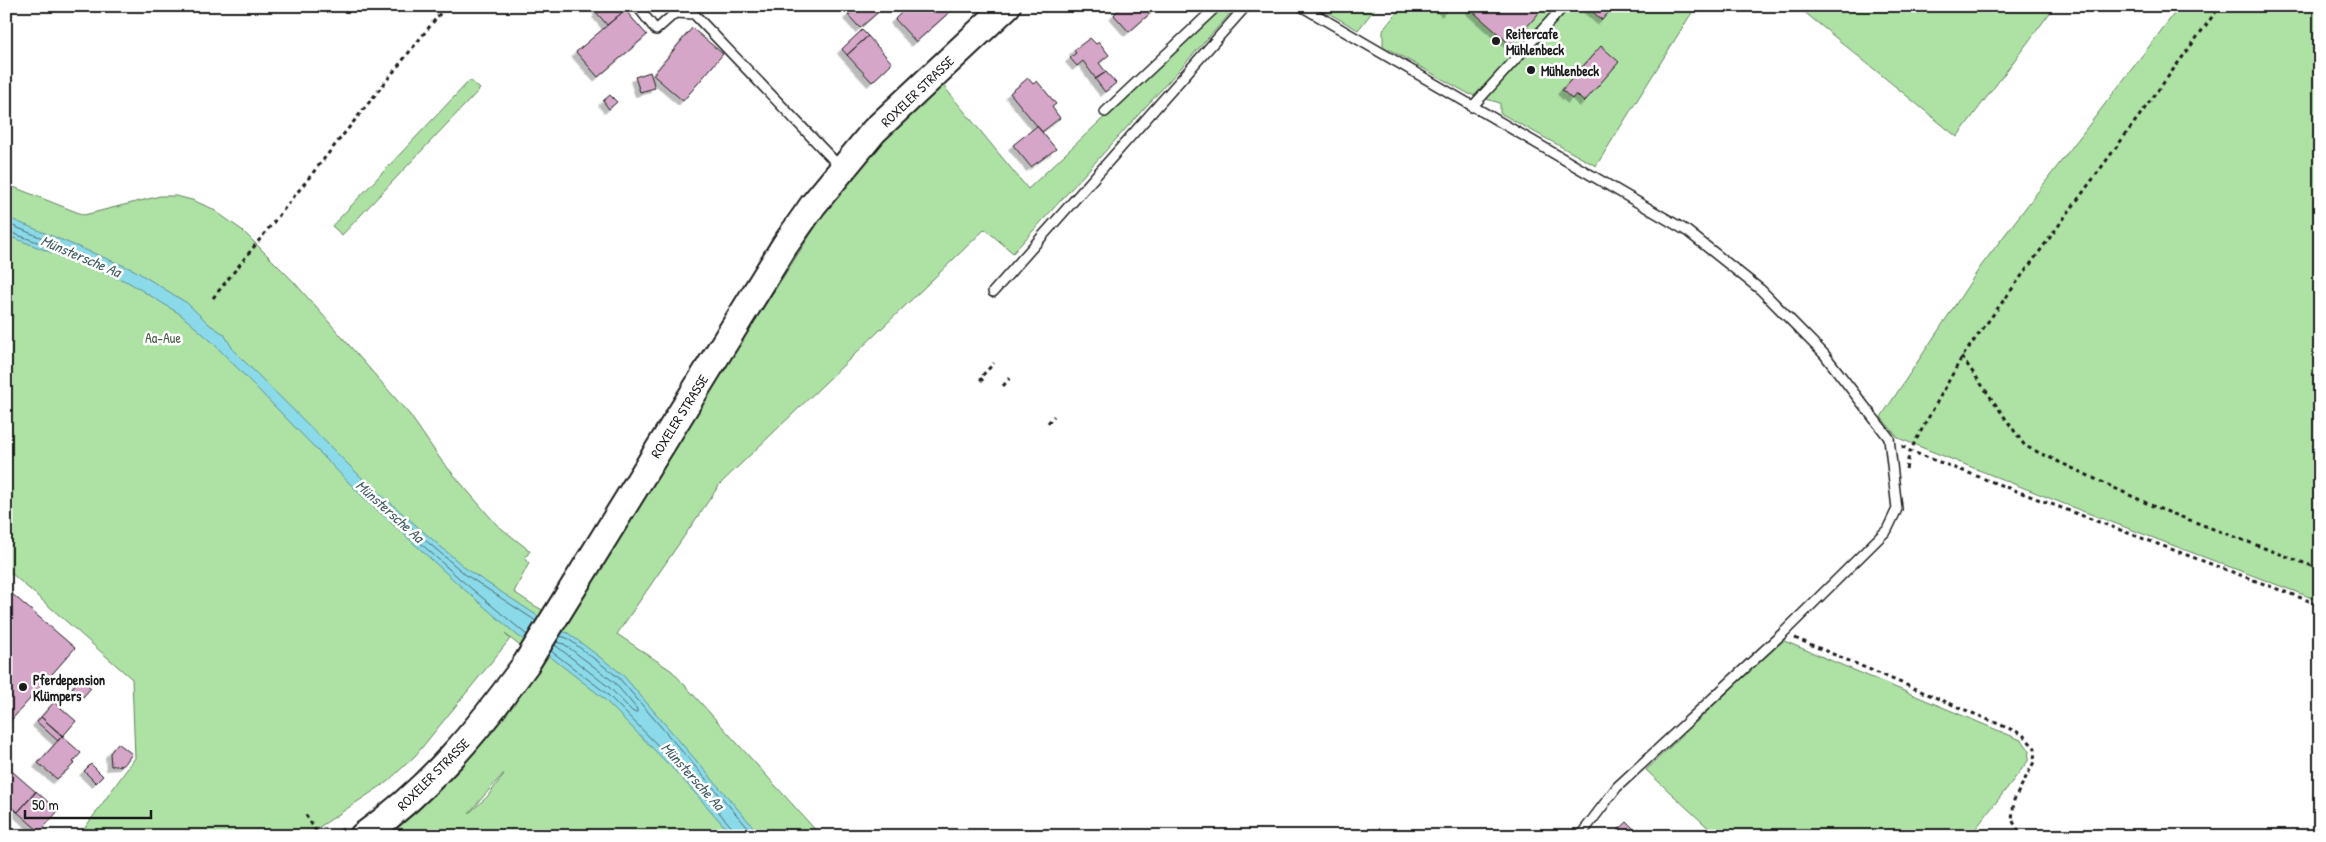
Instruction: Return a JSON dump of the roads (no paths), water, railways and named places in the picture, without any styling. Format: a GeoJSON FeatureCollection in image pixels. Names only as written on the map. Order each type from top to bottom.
{"type":"FeatureCollection","features":[{"type":"Feature","properties":{"kind":"main road","name":"ROXELER STRASSE"},"geometry":{"type":"LineString","coordinates":[[363,836],[402,805],[450,762],[488,717],[526,664],[785,245],[842,169],[874,131],[1007,6]]}},
{"type":"Feature","properties":{"kind":"lane"},"geometry":{"type":"LineString","coordinates":[[637,6],[656,30],[675,13],[694,14],[842,169]]}},
{"type":"Feature","properties":{"kind":"lane"},"geometry":{"type":"LineString","coordinates":[[1105,112],[1217,6]]}},
{"type":"Feature","properties":{"kind":"lane"},"geometry":{"type":"LineString","coordinates":[[992,292],[1246,6]]}},
{"type":"Feature","properties":{"kind":"lane"},"geometry":{"type":"LineString","coordinates":[[1301,6],[1687,231],[1761,290],[1824,354],[1889,438],[1897,509],[1888,530],[1782,633],[1617,787],[1583,832],[1583,836]]}},
{"type":"Feature","properties":{"kind":"lane"},"geometry":{"type":"LineString","coordinates":[[1472,107],[1564,6]]}},
{"type":"Feature","properties":{"kind":"water","name":"Münstersche Aa"},"geometry":{"type":"Polygon","coordinates":[[[6,217],[134,270],[187,303],[210,325],[224,334],[234,351],[366,482],[469,571],[561,631],[568,633],[622,674],[761,836],[733,836],[680,776],[602,697],[548,655],[518,636],[457,583],[359,493],[211,341],[180,314],[128,282],[6,235],[6,217]]]}},
{"type":"Feature","properties":{"kind":"place","name":"Reitercafe Mühlenbeck"},"geometry":{"type":"Point","coordinates":[1496,41]}},
{"type":"Feature","properties":{"kind":"place","name":"Mühlenbeck"},"geometry":{"type":"Point","coordinates":[1531,70]}},
{"type":"Feature","properties":{"kind":"place","name":"Pferdepension Klümpers"},"geometry":{"type":"Point","coordinates":[23,687]}},
{"type":"Feature","properties":{"kind":"park label","name":"Aa-Aue"},"geometry":{"type":"Point","coordinates":[163,337]}}]}
